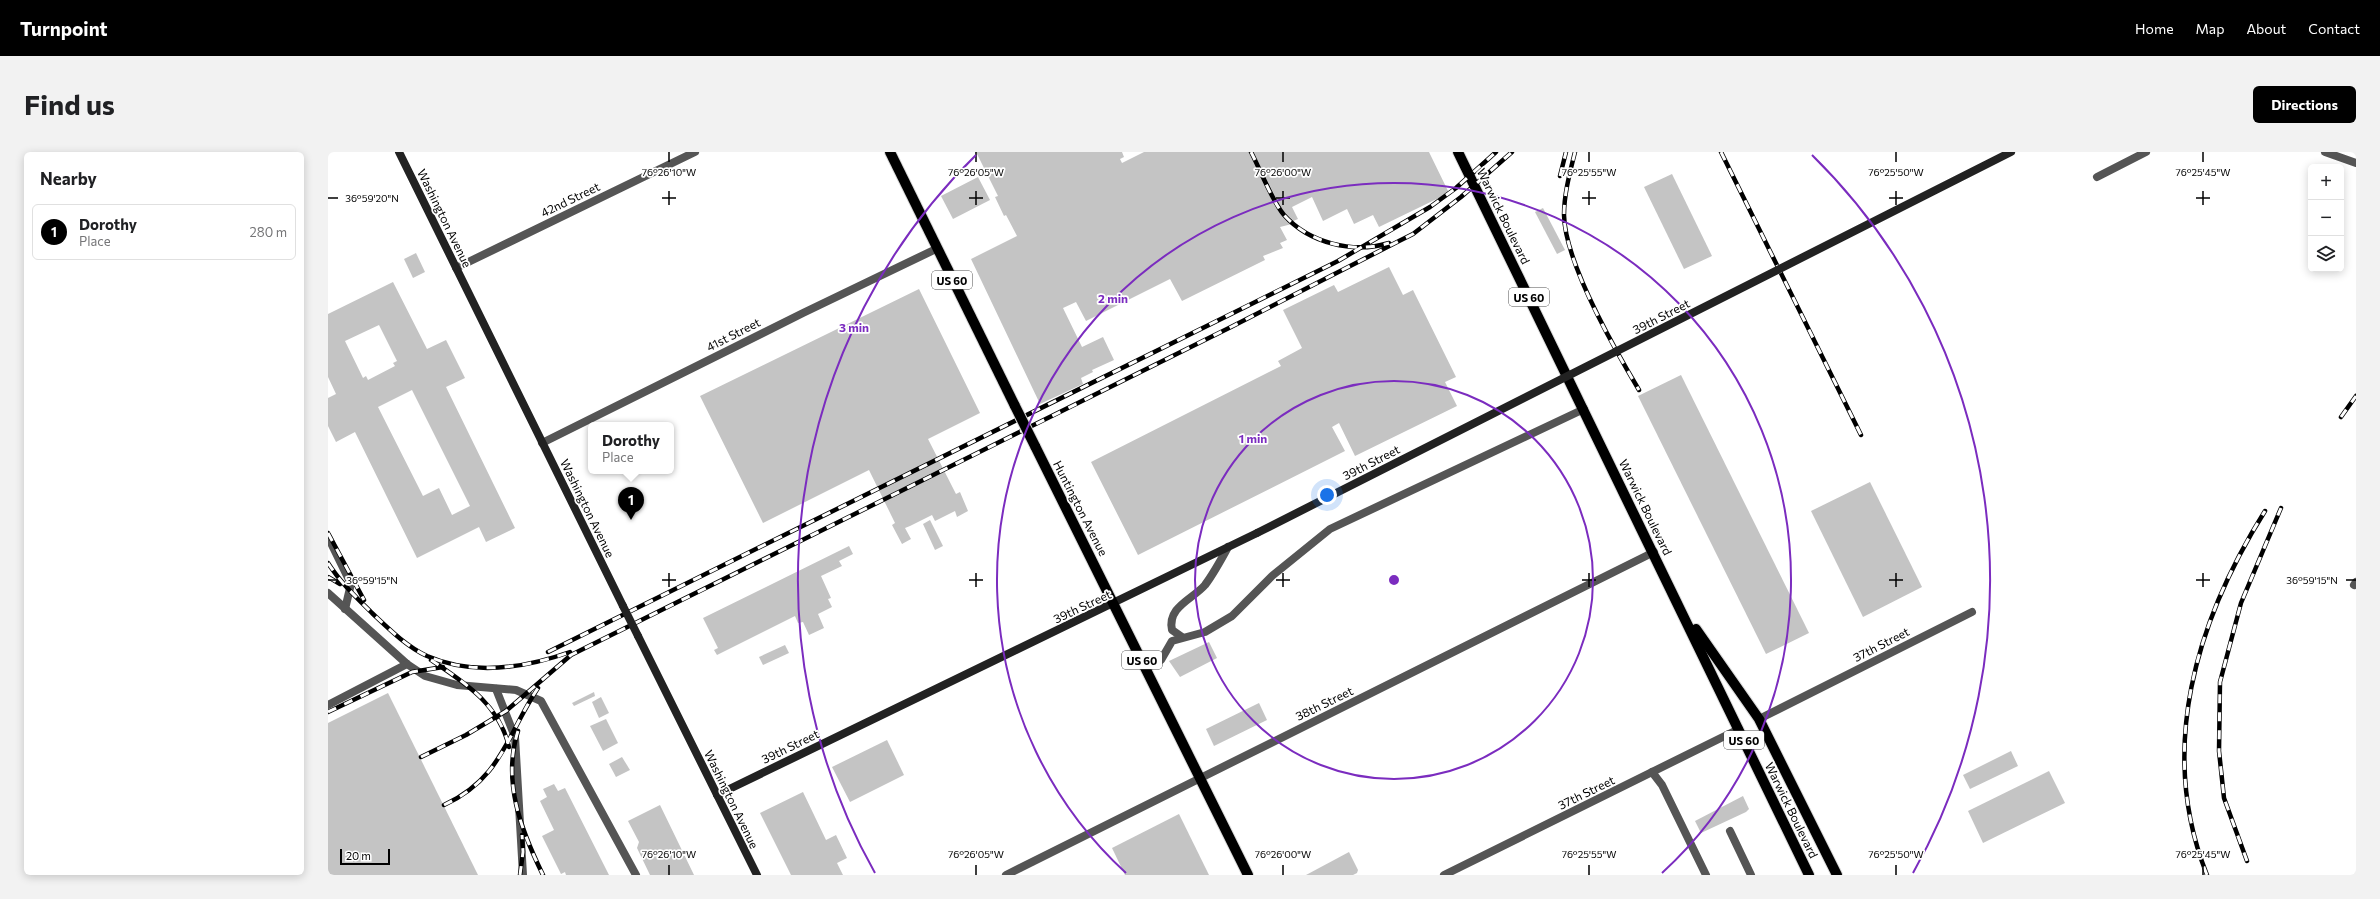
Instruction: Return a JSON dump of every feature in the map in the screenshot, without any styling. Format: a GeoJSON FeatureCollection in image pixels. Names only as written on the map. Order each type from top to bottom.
{"type":"FeatureCollection","features":[{"type":"Feature","properties":{"kind":"main road","name":"Huntington Avenue"},"geometry":{"type":"LineString","coordinates":[[890,152],[936,249],[1248,875]]}},
{"type":"Feature","properties":{"kind":"main road","name":"Warwick Boulevard"},"geometry":{"type":"LineString","coordinates":[[1458,152],[1680,605],[1809,875]]}},
{"type":"Feature","properties":{"kind":"main road"},"geometry":{"type":"LineString","coordinates":[[1680,605],[1759,719],[1837,875]]}},
{"type":"Feature","properties":{"kind":"street","name":"Washington Avenue"},"geometry":{"type":"LineString","coordinates":[[399,152],[756,875]]}},
{"type":"Feature","properties":{"kind":"street","name":"42nd Street"},"geometry":{"type":"LineString","coordinates":[[456,268],[695,152]]}},
{"type":"Feature","properties":{"kind":"street","name":"39th Street"},"geometry":{"type":"LineString","coordinates":[[717,795],[1228,548],[2011,152]]}},
{"type":"Feature","properties":{"kind":"street"},"geometry":{"type":"LineString","coordinates":[[2097,177],[2146,152]]}},
{"type":"Feature","properties":{"kind":"street"},"geometry":{"type":"LineString","coordinates":[[2325,152],[2356,163]]}},
{"type":"Feature","properties":{"kind":"street","name":"41st Street"},"geometry":{"type":"LineString","coordinates":[[542,443],[797,316],[936,249]]}},
{"type":"Feature","properties":{"kind":"street"},"geometry":{"type":"LineString","coordinates":[[1146,668],[1161,660],[1167,646],[1172,641],[1182,637],[1205,632],[1232,616],[1272,576],[1330,529],[1584,409]]}},
{"type":"Feature","properties":{"kind":"street"},"geometry":{"type":"LineString","coordinates":[[328,537],[351,584],[345,609]]}},
{"type":"Feature","properties":{"kind":"street"},"geometry":{"type":"LineString","coordinates":[[1182,637],[1172,630],[1172,618],[1184,601],[1196,594],[1206,584],[1228,548]]}},
{"type":"Feature","properties":{"kind":"street","name":"38th Street"},"geometry":{"type":"LineString","coordinates":[[1006,875],[1654,552]]}},
{"type":"Feature","properties":{"kind":"street"},"geometry":{"type":"LineString","coordinates":[[328,593],[407,664],[425,676],[457,685],[516,690],[541,701],[636,875]]}},
{"type":"Feature","properties":{"kind":"street","name":"37th Street"},"geometry":{"type":"LineString","coordinates":[[1759,719],[1972,612]]}},
{"type":"Feature","properties":{"kind":"street"},"geometry":{"type":"LineString","coordinates":[[328,705],[407,664]]}},
{"type":"Feature","properties":{"kind":"street"},"geometry":{"type":"LineString","coordinates":[[496,689],[515,737],[523,875]]}},
{"type":"Feature","properties":{"kind":"street","name":"37th Street"},"geometry":{"type":"LineString","coordinates":[[1444,875],[1739,730]]}},
{"type":"Feature","properties":{"kind":"street"},"geometry":{"type":"LineString","coordinates":[[1652,772],[1662,785],[1706,875]]}},
{"type":"Feature","properties":{"kind":"street"},"geometry":{"type":"LineString","coordinates":[[1730,831],[1751,875]]}},
{"type":"Feature","properties":{"kind":"building"},"geometry":{"type":"Polygon","coordinates":[[[976,152],[1122,152],[1124,157],[1120,159],[1122,163],[1144,152],[1429,152],[1449,193],[1379,227],[1373,215],[1354,224],[1347,209],[1323,221],[1312,197],[1292,207],[1298,219],[1291,222],[1292,224],[1280,227],[1287,240],[1280,243],[1283,248],[1263,256],[1265,260],[1182,301],[1170,279],[1086,321],[1076,302],[1063,308],[1082,347],[1103,337],[1114,360],[1092,370],[1093,372],[1081,378],[1083,384],[1040,404],[971,259],[1017,236],[1006,215],[1004,216],[995,197],[998,196],[976,152]]]}},
{"type":"Feature","properties":{"kind":"building"},"geometry":{"type":"Polygon","coordinates":[[[1672,174],[1712,256],[1684,269],[1644,187],[1672,174]]]}},
{"type":"Feature","properties":{"kind":"building"},"geometry":{"type":"Polygon","coordinates":[[[978,177],[990,200],[953,219],[941,196],[978,177]]]}},
{"type":"Feature","properties":{"kind":"building"},"geometry":{"type":"Polygon","coordinates":[[[1543,208],[1565,250],[1557,254],[1535,212],[1543,208]]]}},
{"type":"Feature","properties":{"kind":"building"},"geometry":{"type":"Polygon","coordinates":[[[416,253],[425,272],[413,278],[404,259],[416,253]]]}},
{"type":"Feature","properties":{"kind":"building"},"geometry":{"type":"Polygon","coordinates":[[[1389,267],[1403,295],[1413,290],[1456,377],[1445,382],[1457,406],[1355,456],[1339,423],[1332,427],[1345,451],[1138,555],[1091,462],[1281,366],[1278,361],[1302,348],[1283,310],[1334,285],[1338,292],[1389,267]]]}},
{"type":"Feature","properties":{"kind":"building"},"geometry":{"type":"Polygon","coordinates":[[[393,282],[427,349],[446,340],[465,378],[446,387],[515,528],[486,542],[479,527],[417,558],[355,432],[336,442],[328,426],[328,398],[336,394],[328,377],[328,314],[393,282]],[[379,325],[345,341],[363,378],[366,376],[368,380],[395,366],[393,363],[397,361],[379,325]],[[412,390],[378,407],[423,496],[439,488],[452,515],[470,506],[412,390]]]}},
{"type":"Feature","properties":{"kind":"building"},"geometry":{"type":"Polygon","coordinates":[[[919,289],[980,413],[928,439],[956,494],[960,492],[968,511],[957,517],[955,511],[935,521],[932,515],[905,528],[911,539],[902,544],[892,525],[895,523],[869,470],[763,523],[700,396],[919,289]]]}},
{"type":"Feature","properties":{"kind":"building"},"geometry":{"type":"Polygon","coordinates":[[[1681,375],[1809,633],[1766,654],[1638,396],[1681,375]]]}},
{"type":"Feature","properties":{"kind":"building"},"geometry":{"type":"Polygon","coordinates":[[[1870,482],[1922,587],[1863,617],[1811,511],[1870,482]]]}},
{"type":"Feature","properties":{"kind":"building"},"geometry":{"type":"Polygon","coordinates":[[[930,520],[943,546],[935,550],[923,524],[930,520]]]}},
{"type":"Feature","properties":{"kind":"building"},"geometry":{"type":"Polygon","coordinates":[[[849,546],[853,554],[839,561],[842,566],[821,576],[831,598],[828,599],[832,607],[818,614],[824,628],[809,635],[803,622],[798,623],[795,616],[717,655],[714,650],[718,648],[703,618],[849,546]]]}},
{"type":"Feature","properties":{"kind":"building"},"geometry":{"type":"Polygon","coordinates":[[[1209,642],[1217,658],[1180,677],[1169,661],[1209,642]]]}},
{"type":"Feature","properties":{"kind":"building"},"geometry":{"type":"Polygon","coordinates":[[[785,645],[789,653],[763,665],[759,657],[785,645]]]}},
{"type":"Feature","properties":{"kind":"building"},"geometry":{"type":"Polygon","coordinates":[[[594,692],[595,696],[574,706],[572,703],[594,692]]]}},
{"type":"Feature","properties":{"kind":"building"},"geometry":{"type":"Polygon","coordinates":[[[388,693],[478,875],[328,875],[328,723],[388,693]]]}},
{"type":"Feature","properties":{"kind":"building"},"geometry":{"type":"Polygon","coordinates":[[[601,697],[609,713],[599,718],[592,702],[601,697]]]}},
{"type":"Feature","properties":{"kind":"building"},"geometry":{"type":"Polygon","coordinates":[[[1259,703],[1267,720],[1214,746],[1206,729],[1259,703]]]}},
{"type":"Feature","properties":{"kind":"building"},"geometry":{"type":"Polygon","coordinates":[[[606,719],[618,743],[603,751],[590,726],[606,719]]]}},
{"type":"Feature","properties":{"kind":"building"},"geometry":{"type":"Polygon","coordinates":[[[887,740],[904,775],[850,802],[832,767],[887,740]]]}},
{"type":"Feature","properties":{"kind":"building"},"geometry":{"type":"Polygon","coordinates":[[[2011,751],[2018,766],[1970,789],[1963,775],[2011,751]]]}},
{"type":"Feature","properties":{"kind":"building"},"geometry":{"type":"Polygon","coordinates":[[[622,757],[630,770],[616,777],[609,764],[622,757]]]}},
{"type":"Feature","properties":{"kind":"building"},"geometry":{"type":"Polygon","coordinates":[[[2049,771],[2065,803],[1983,843],[1968,811],[2049,771]]]}},
{"type":"Feature","properties":{"kind":"building"},"geometry":{"type":"Polygon","coordinates":[[[554,784],[558,791],[565,788],[609,875],[566,875],[565,872],[561,874],[542,836],[554,830],[540,801],[547,797],[543,789],[554,784]]]}},
{"type":"Feature","properties":{"kind":"building"},"geometry":{"type":"Polygon","coordinates":[[[803,792],[826,840],[836,835],[847,858],[837,863],[843,875],[791,875],[760,813],[803,792]]]}},
{"type":"Feature","properties":{"kind":"building"},"geometry":{"type":"Polygon","coordinates":[[[1743,796],[1749,809],[1746,812],[1701,833],[1695,821],[1743,796]]]}},
{"type":"Feature","properties":{"kind":"building"},"geometry":{"type":"Polygon","coordinates":[[[660,805],[694,875],[650,875],[637,848],[639,842],[628,821],[660,805]]]}},
{"type":"Feature","properties":{"kind":"building"},"geometry":{"type":"Polygon","coordinates":[[[1179,814],[1209,875],[1125,875],[1112,848],[1179,814]]]}},
{"type":"Feature","properties":{"kind":"building"},"geometry":{"type":"Polygon","coordinates":[[[1349,852],[1358,870],[1357,873],[1353,875],[1306,875],[1349,852]]]}},
{"type":"Feature","properties":{"kind":"railway"},"geometry":{"type":"LineString","coordinates":[[1251,152],[1271,193],[1284,215],[1294,225],[1306,233],[1332,244],[1347,246],[1361,247],[1389,243]]}},
{"type":"Feature","properties":{"kind":"railway"},"geometry":{"type":"LineString","coordinates":[[548,652],[1338,261],[1430,207],[1456,188],[1496,152]]}},
{"type":"Feature","properties":{"kind":"railway"},"geometry":{"type":"LineString","coordinates":[[421,757],[466,735],[506,711],[571,655],[1231,327],[1413,234],[1461,197],[1512,152]]}},
{"type":"Feature","properties":{"kind":"railway"},"geometry":{"type":"LineString","coordinates":[[1560,176],[1566,152]]}},
{"type":"Feature","properties":{"kind":"railway"},"geometry":{"type":"LineString","coordinates":[[1575,152],[1565,199],[1564,215],[1566,235],[1592,305],[1639,390]]}},
{"type":"Feature","properties":{"kind":"railway"},"geometry":{"type":"LineString","coordinates":[[1721,152],[1861,435]]}},
{"type":"Feature","properties":{"kind":"railway"},"geometry":{"type":"LineString","coordinates":[[2341,417],[2356,396]]}},
{"type":"Feature","properties":{"kind":"railway"},"geometry":{"type":"LineString","coordinates":[[2247,861],[2224,798],[2219,751],[2220,682],[2241,603],[2281,508]]}},
{"type":"Feature","properties":{"kind":"railway"},"geometry":{"type":"LineString","coordinates":[[2207,875],[2192,828],[2185,781],[2185,734],[2191,687],[2203,642],[2220,597],[2241,553],[2265,511]]}},
{"type":"Feature","properties":{"kind":"railway"},"geometry":{"type":"LineString","coordinates":[[328,533],[364,600]]}},
{"type":"Feature","properties":{"kind":"railway"},"geometry":{"type":"LineString","coordinates":[[328,563],[348,589],[378,619],[405,642],[427,656],[462,666],[499,668],[517,666],[553,658],[570,652]]}},
{"type":"Feature","properties":{"kind":"railway"},"geometry":{"type":"LineString","coordinates":[[328,577],[340,584]]}},
{"type":"Feature","properties":{"kind":"railway"},"geometry":{"type":"LineString","coordinates":[[431,660],[468,686],[489,707],[497,718],[509,747]]}},
{"type":"Feature","properties":{"kind":"railway"},"geometry":{"type":"LineString","coordinates":[[328,712],[412,672],[443,667]]}},
{"type":"Feature","properties":{"kind":"railway"},"geometry":{"type":"LineString","coordinates":[[444,805],[463,794],[479,782],[491,769],[538,688]]}},
{"type":"Feature","properties":{"kind":"railway"},"geometry":{"type":"LineString","coordinates":[[518,731],[512,768],[516,805],[521,823],[543,875]]}},
{"type":"Feature","properties":{"kind":"railway"},"geometry":{"type":"LineString","coordinates":[[520,875],[523,852],[522,835]]}},
{"type":"Feature","properties":{"kind":"place","name":"Dorothy"},"geometry":{"type":"Point","coordinates":[631,520]}}]}
